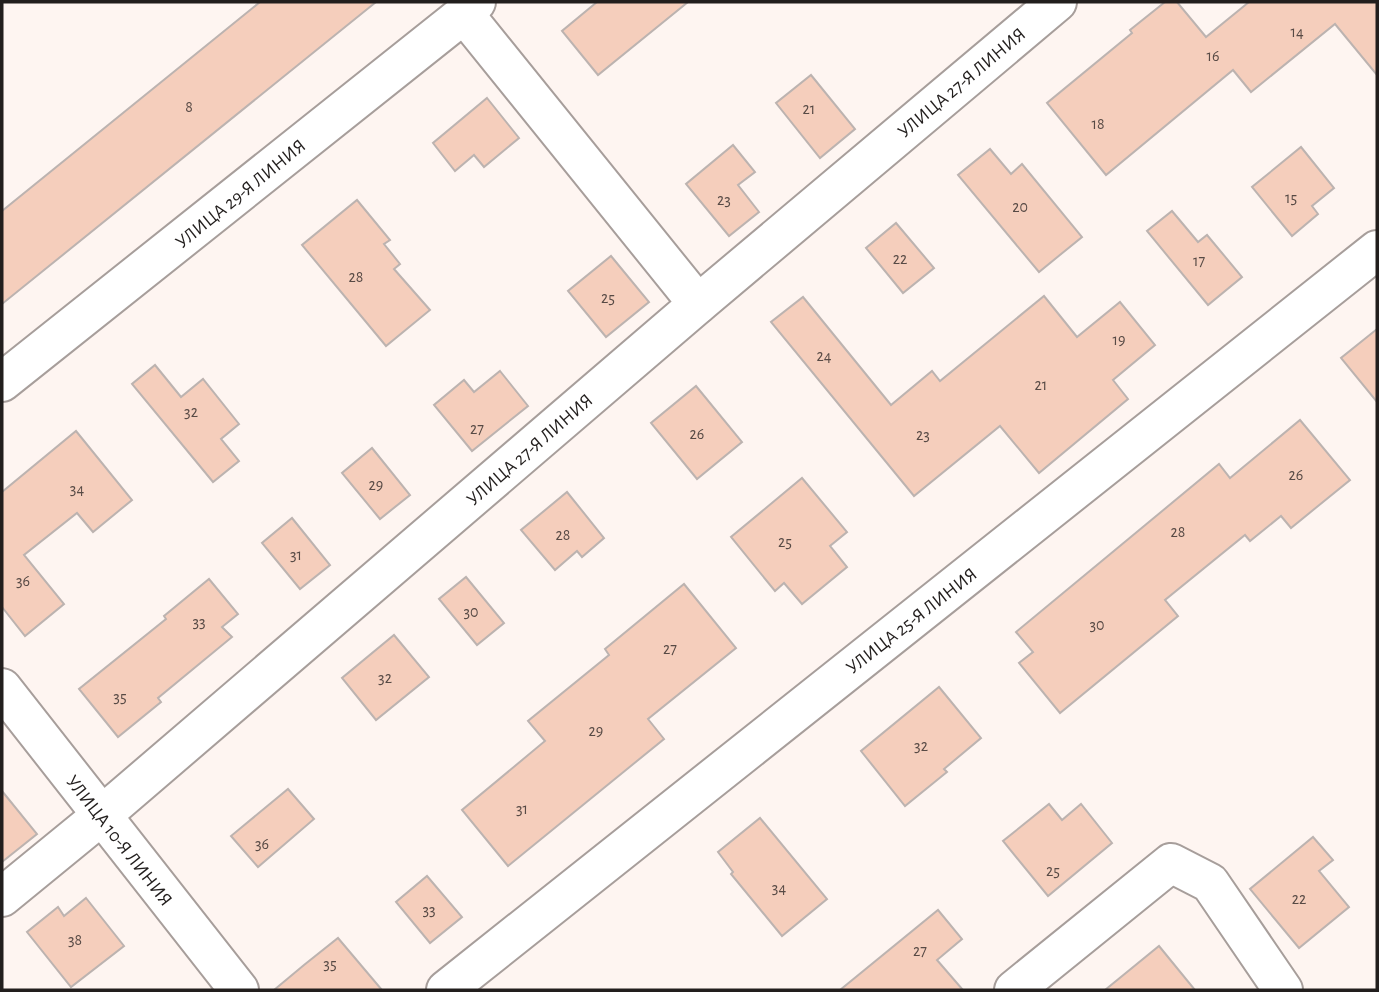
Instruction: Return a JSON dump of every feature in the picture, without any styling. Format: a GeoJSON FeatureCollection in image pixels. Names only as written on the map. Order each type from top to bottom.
{"type":"FeatureCollection","features":[{"type":"Feature","properties":{"kind":"street","name":"УЛИЦА 27-Я ЛИНИЯ"},"geometry":{"type":"LineString","coordinates":[[2,897],[101,816],[698,304],[1056,2]]}},
{"type":"Feature","properties":{"kind":"street"},"geometry":{"type":"LineString","coordinates":[[470,8],[698,304]]}},
{"type":"Feature","properties":{"kind":"street","name":"УЛИЦА 29-Я ЛИНИЯ"},"geometry":{"type":"LineString","coordinates":[[2,382],[470,8]]}},
{"type":"Feature","properties":{"kind":"street","name":"УЛИЦА 25-Я ЛИНИЯ"},"geometry":{"type":"LineString","coordinates":[[446,990],[1377,250]]}},
{"type":"Feature","properties":{"kind":"street","name":"УЛИЦА 10-Я ЛИНИЯ"},"geometry":{"type":"LineString","coordinates":[[2,688],[239,990]]}},
{"type":"Feature","properties":{"kind":"street"},"geometry":{"type":"LineString","coordinates":[[1014,990],[1171,863],[1210,883],[1283,990]]}},
{"type":"Feature","properties":{"kind":"building"},"geometry":{"type":"Polygon","coordinates":[[[260,2],[376,2],[2,304],[2,211],[260,2]]]}},
{"type":"Feature","properties":{"kind":"building"},"geometry":{"type":"Polygon","coordinates":[[[597,2],[688,2],[598,75],[562,31],[597,2]]]}},
{"type":"Feature","properties":{"kind":"building"},"geometry":{"type":"Polygon","coordinates":[[[1165,2],[1177,2],[1206,37],[1249,2],[1377,2],[1377,75],[1335,24],[1251,92],[1233,70],[1106,175],[1047,103],[1165,2]]]}},
{"type":"Feature","properties":{"kind":"building"},"geometry":{"type":"Polygon","coordinates":[[[811,75],[855,129],[820,158],[776,103],[811,75]]]}},
{"type":"Feature","properties":{"kind":"building"},"geometry":{"type":"Polygon","coordinates":[[[487,98],[519,138],[484,167],[474,155],[455,171],[433,143],[487,98]]]}},
{"type":"Feature","properties":{"kind":"building"},"geometry":{"type":"Polygon","coordinates":[[[733,145],[755,172],[738,185],[759,212],[729,236],[686,184],[733,145]]]}},
{"type":"Feature","properties":{"kind":"building"},"geometry":{"type":"Polygon","coordinates":[[[1301,147],[1334,188],[1312,206],[1318,214],[1292,236],[1252,187],[1301,147]]]}},
{"type":"Feature","properties":{"kind":"building"},"geometry":{"type":"Polygon","coordinates":[[[990,149],[1011,174],[1022,164],[1082,237],[1039,272],[958,175],[990,149]]]}},
{"type":"Feature","properties":{"kind":"building"},"geometry":{"type":"Polygon","coordinates":[[[357,200],[390,240],[384,244],[400,264],[394,269],[430,310],[386,346],[302,245],[357,200]]]}},
{"type":"Feature","properties":{"kind":"building"},"geometry":{"type":"Polygon","coordinates":[[[1172,211],[1198,242],[1207,235],[1242,277],[1208,305],[1147,231],[1172,211]]]}},
{"type":"Feature","properties":{"kind":"building"},"geometry":{"type":"Polygon","coordinates":[[[896,223],[934,268],[903,293],[866,248],[896,223]]]}},
{"type":"Feature","properties":{"kind":"building"},"geometry":{"type":"Polygon","coordinates":[[[611,256],[649,302],[606,337],[568,291],[611,256]]]}},
{"type":"Feature","properties":{"kind":"building"},"geometry":{"type":"Polygon","coordinates":[[[1044,296],[1077,337],[1120,302],[1155,345],[1113,380],[1128,399],[1039,473],[1000,426],[914,496],[771,322],[803,297],[891,405],[932,371],[940,381],[1044,296]]]}},
{"type":"Feature","properties":{"kind":"building"},"geometry":{"type":"Polygon","coordinates":[[[1377,329],[1377,402],[1341,358],[1377,329]]]}},
{"type":"Feature","properties":{"kind":"building"},"geometry":{"type":"Polygon","coordinates":[[[155,365],[181,397],[203,379],[239,424],[221,439],[239,461],[213,482],[132,384],[155,365]]]}},
{"type":"Feature","properties":{"kind":"building"},"geometry":{"type":"Polygon","coordinates":[[[500,371],[528,406],[472,451],[434,405],[464,380],[474,392],[500,371]]]}},
{"type":"Feature","properties":{"kind":"building"},"geometry":{"type":"Polygon","coordinates":[[[696,386],[742,442],[697,479],[651,423],[696,386]]]}},
{"type":"Feature","properties":{"kind":"building"},"geometry":{"type":"Polygon","coordinates":[[[1300,420],[1350,480],[1291,528],[1281,516],[1250,541],[1245,535],[1165,600],[1178,616],[1060,713],[1019,663],[1033,652],[1016,632],[1219,464],[1230,478],[1300,420]]]}},
{"type":"Feature","properties":{"kind":"building"},"geometry":{"type":"Polygon","coordinates":[[[76,431],[132,500],[93,532],[77,513],[24,555],[64,604],[25,636],[2,607],[2,492],[76,431]]]}},
{"type":"Feature","properties":{"kind":"building"},"geometry":{"type":"Polygon","coordinates":[[[372,448],[410,495],[380,519],[342,473],[372,448]]]}},
{"type":"Feature","properties":{"kind":"building"},"geometry":{"type":"Polygon","coordinates":[[[802,478],[847,532],[830,546],[847,567],[802,604],[784,583],[775,591],[731,537],[802,478]]]}},
{"type":"Feature","properties":{"kind":"building"},"geometry":{"type":"Polygon","coordinates":[[[567,492],[604,538],[582,557],[577,551],[555,570],[521,530],[567,492]]]}},
{"type":"Feature","properties":{"kind":"building"},"geometry":{"type":"Polygon","coordinates":[[[292,518],[330,565],[300,589],[262,543],[292,518]]]}},
{"type":"Feature","properties":{"kind":"building"},"geometry":{"type":"Polygon","coordinates":[[[466,577],[504,623],[477,645],[439,599],[466,577]]]}},
{"type":"Feature","properties":{"kind":"building"},"geometry":{"type":"Polygon","coordinates":[[[209,579],[238,614],[222,627],[232,637],[158,698],[161,702],[118,737],[79,689],[166,619],[164,616],[209,579]]]}},
{"type":"Feature","properties":{"kind":"building"},"geometry":{"type":"Polygon","coordinates":[[[684,584],[736,648],[648,719],[664,739],[508,866],[462,810],[545,741],[528,721],[609,655],[605,649],[684,584]]]}},
{"type":"Feature","properties":{"kind":"building"},"geometry":{"type":"Polygon","coordinates":[[[394,635],[429,677],[376,720],[342,678],[394,635]]]}},
{"type":"Feature","properties":{"kind":"building"},"geometry":{"type":"Polygon","coordinates":[[[939,687],[981,738],[944,769],[947,772],[905,806],[861,751],[939,687]]]}},
{"type":"Feature","properties":{"kind":"building"},"geometry":{"type":"Polygon","coordinates":[[[288,789],[314,819],[258,867],[231,836],[288,789]]]}},
{"type":"Feature","properties":{"kind":"building"},"geometry":{"type":"Polygon","coordinates":[[[2,791],[37,834],[2,862],[2,791]]]}},
{"type":"Feature","properties":{"kind":"building"},"geometry":{"type":"Polygon","coordinates":[[[1049,804],[1062,820],[1081,804],[1112,843],[1048,896],[1003,841],[1049,804]]]}},
{"type":"Feature","properties":{"kind":"building"},"geometry":{"type":"Polygon","coordinates":[[[760,818],[827,899],[782,936],[731,874],[733,872],[718,852],[760,818]]]}},
{"type":"Feature","properties":{"kind":"building"},"geometry":{"type":"Polygon","coordinates":[[[1313,837],[1333,860],[1319,871],[1349,907],[1299,948],[1250,889],[1313,837]]]}},
{"type":"Feature","properties":{"kind":"building"},"geometry":{"type":"Polygon","coordinates":[[[427,876],[462,917],[430,943],[396,902],[427,876]]]}},
{"type":"Feature","properties":{"kind":"building"},"geometry":{"type":"Polygon","coordinates":[[[86,898],[124,946],[71,987],[27,932],[58,907],[64,916],[86,898]]]}},
{"type":"Feature","properties":{"kind":"building"},"geometry":{"type":"Polygon","coordinates":[[[938,910],[962,939],[937,960],[963,990],[840,990],[938,910]]]}},
{"type":"Feature","properties":{"kind":"building"},"geometry":{"type":"Polygon","coordinates":[[[338,938],[382,990],[274,990],[304,965],[338,938]]]}},
{"type":"Feature","properties":{"kind":"building"},"geometry":{"type":"Polygon","coordinates":[[[1159,946],[1195,990],[1105,990],[1159,946]]]}}]}
